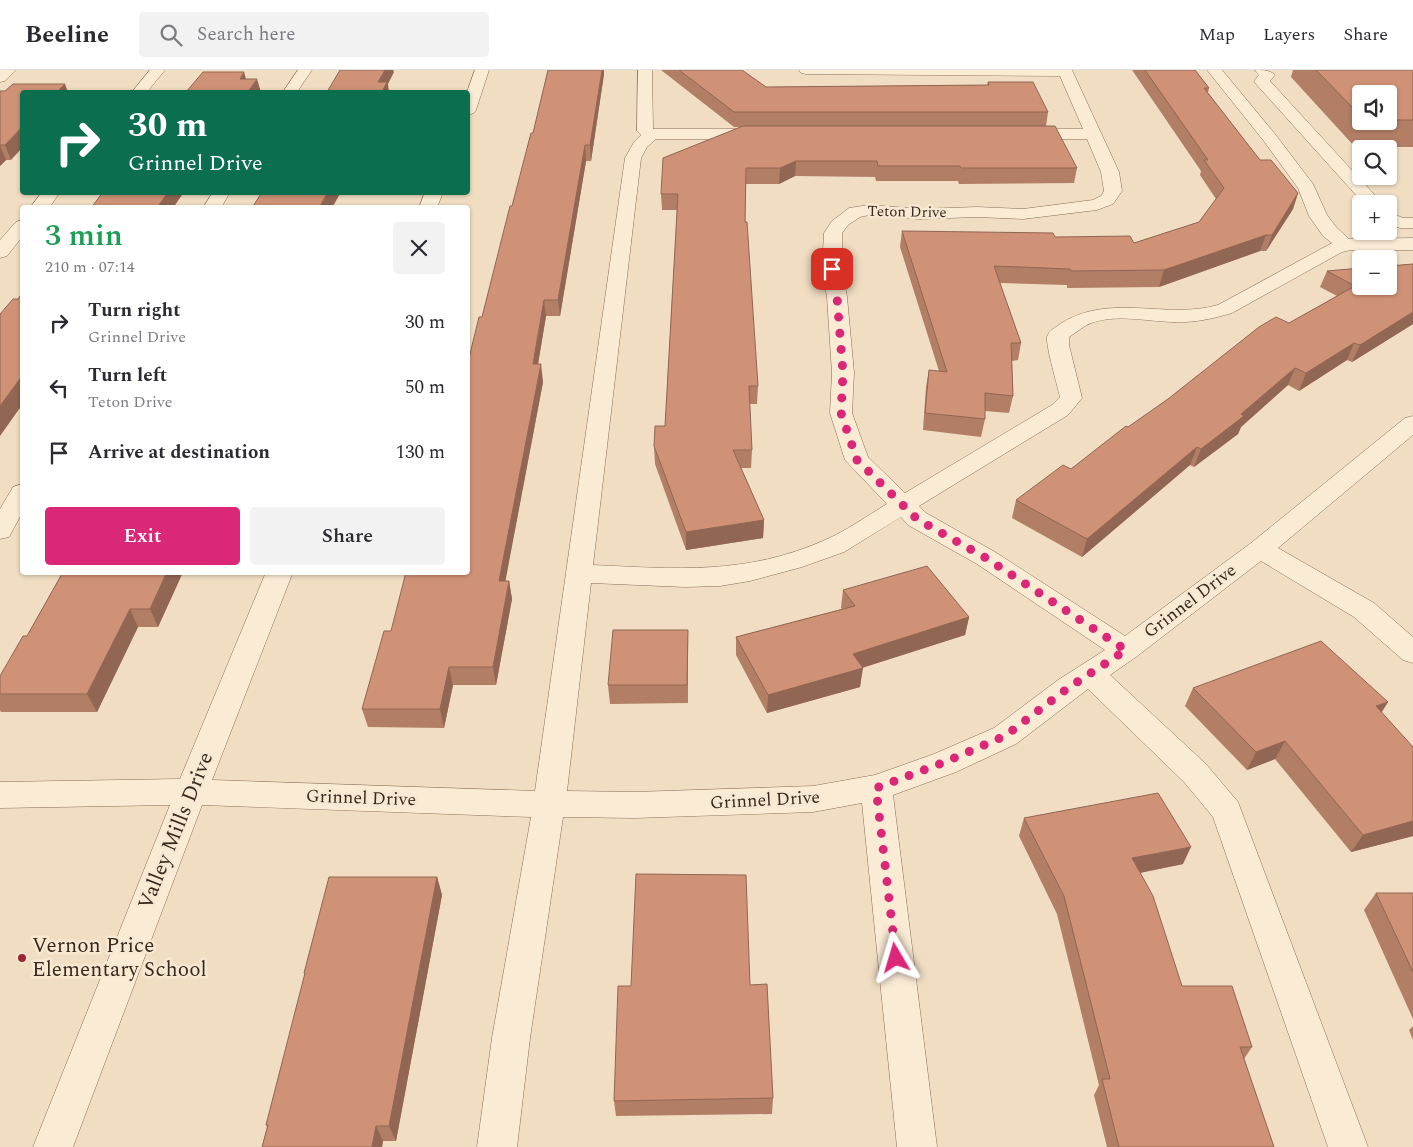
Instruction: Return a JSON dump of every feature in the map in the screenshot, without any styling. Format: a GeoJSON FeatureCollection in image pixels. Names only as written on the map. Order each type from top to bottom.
{"type":"FeatureCollection","features":[{"type":"Feature","properties":{"kind":"street"},"geometry":{"type":"LineString","coordinates":[[0,78],[9,70]]}},
{"type":"Feature","properties":{"kind":"street"},"geometry":{"type":"LineString","coordinates":[[141,90],[158,70]]}},
{"type":"Feature","properties":{"kind":"street"},"geometry":{"type":"LineString","coordinates":[[291,90],[305,70]]}},
{"type":"Feature","properties":{"kind":"street"},"geometry":{"type":"LineString","coordinates":[[470,104],[482,70]]}},
{"type":"Feature","properties":{"kind":"street"},"geometry":{"type":"LineString","coordinates":[[645,70],[644,131],[652,134],[770,134]]}},
{"type":"Feature","properties":{"kind":"street"},"geometry":{"type":"LineString","coordinates":[[806,70],[1065,71]]}},
{"type":"Feature","properties":{"kind":"street"},"geometry":{"type":"LineString","coordinates":[[1214,70],[1269,137],[1307,188],[1318,216],[1330,232],[1345,245]]}},
{"type":"Feature","properties":{"kind":"street"},"geometry":{"type":"LineString","coordinates":[[1262,70],[1268,75],[1261,81],[1366,195]]}},
{"type":"Feature","properties":{"kind":"street","name":"Teton Drive"},"geometry":{"type":"LineString","coordinates":[[1065,71],[1110,172],[1113,191],[1108,200],[1097,205],[1023,214],[978,212],[920,214],[869,210],[855,212],[841,221],[833,233],[832,269],[837,297],[843,373],[841,413],[857,460],[917,519],[986,558],[1126,650]]}},
{"type":"Feature","properties":{"kind":"street"},"geometry":{"type":"LineString","coordinates":[[497,1147],[511,1038],[549,804],[632,175],[632,158],[640,145],[652,134]]}},
{"type":"Feature","properties":{"kind":"street"},"geometry":{"type":"LineString","coordinates":[[1005,134],[1093,134]]}},
{"type":"Feature","properties":{"kind":"street"},"geometry":{"type":"LineString","coordinates":[[41,205],[50,195]]}},
{"type":"Feature","properties":{"kind":"street"},"geometry":{"type":"LineString","coordinates":[[1397,221],[1413,223]]}},
{"type":"Feature","properties":{"kind":"street"},"geometry":{"type":"LineString","coordinates":[[0,252],[20,228]]}},
{"type":"Feature","properties":{"kind":"street"},"geometry":{"type":"LineString","coordinates":[[578,573],[675,578],[721,576],[757,571],[804,558],[835,546],[901,504],[1060,410],[1070,398],[1065,369],[1058,346],[1058,335],[1083,320],[1104,315],[1147,313],[1212,314],[1232,305],[1313,258],[1335,248],[1345,245],[1413,244]]}},
{"type":"Feature","properties":{"kind":"street","name":"Grinnel Drive"},"geometry":{"type":"LineString","coordinates":[[0,795],[191,792],[549,804],[636,805],[812,799],[876,788],[945,762],[1005,736],[1126,650],[1260,549],[1413,423]]}},
{"type":"Feature","properties":{"kind":"street"},"geometry":{"type":"LineString","coordinates":[[0,531],[20,496]]}},
{"type":"Feature","properties":{"kind":"street"},"geometry":{"type":"LineString","coordinates":[[1260,549],[1364,610],[1413,654]]}},
{"type":"Feature","properties":{"kind":"street","name":"Valley Mills Drive"},"geometry":{"type":"LineString","coordinates":[[53,1147],[191,792],[279,575]]}},
{"type":"Feature","properties":{"kind":"street"},"geometry":{"type":"LineString","coordinates":[[1090,674],[1195,772],[1227,811],[1348,1147]]}},
{"type":"Feature","properties":{"kind":"street"},"geometry":{"type":"LineString","coordinates":[[876,788],[918,1147]]}},
{"type":"Feature","properties":{"kind":"building"},"geometry":{"type":"Polygon","coordinates":[[[340,70],[385,70],[378,82],[387,82],[383,90],[328,90],[340,70]]]}},
{"type":"Feature","properties":{"kind":"building"},"geometry":{"type":"Polygon","coordinates":[[[548,70],[602,70],[590,145],[585,145],[558,300],[544,300],[533,364],[541,364],[499,581],[509,581],[493,667],[449,667],[440,709],[362,709],[384,631],[391,631],[405,575],[470,575],[470,354],[479,317],[482,317],[510,206],[512,206],[531,133],[533,133],[548,70]]]}},
{"type":"Feature","properties":{"kind":"building"},"geometry":{"type":"Polygon","coordinates":[[[679,70],[742,70],[766,87],[989,85],[988,82],[1033,82],[1048,112],[734,112],[679,70]]]}},
{"type":"Feature","properties":{"kind":"building"},"geometry":{"type":"Polygon","coordinates":[[[1145,70],[1195,70],[1209,88],[1204,88],[1260,160],[1271,160],[1298,193],[1272,235],[1266,235],[1164,270],[1071,271],[1070,269],[994,266],[1021,343],[1011,343],[1013,396],[985,393],[985,419],[925,413],[929,370],[947,372],[902,231],[1053,233],[1055,237],[1130,236],[1134,243],[1199,222],[1224,188],[1204,160],[1208,160],[1145,70]]]}},
{"type":"Feature","properties":{"kind":"building"},"geometry":{"type":"Polygon","coordinates":[[[1316,70],[1413,70],[1413,120],[1397,120],[1397,85],[1352,85],[1352,107],[1316,70]]]}},
{"type":"Feature","properties":{"kind":"building"},"geometry":{"type":"Polygon","coordinates":[[[203,72],[244,72],[240,79],[257,79],[249,90],[188,90],[203,72]]]}},
{"type":"Feature","properties":{"kind":"building"},"geometry":{"type":"Polygon","coordinates":[[[13,84],[65,84],[59,90],[20,90],[20,129],[5,145],[0,145],[0,91],[5,91],[13,84]]]}},
{"type":"Feature","properties":{"kind":"building"},"geometry":{"type":"Polygon","coordinates":[[[743,126],[1055,126],[1077,168],[878,166],[877,161],[796,161],[780,168],[746,168],[745,222],[747,222],[758,386],[749,386],[752,450],[733,450],[764,520],[686,532],[654,446],[655,426],[665,426],[678,194],[661,194],[663,158],[743,126]]]}},
{"type":"Feature","properties":{"kind":"building"},"geometry":{"type":"Polygon","coordinates":[[[101,195],[166,195],[159,205],[93,205],[101,195]]]}},
{"type":"Feature","properties":{"kind":"building"},"geometry":{"type":"Polygon","coordinates":[[[260,195],[326,195],[321,205],[254,205],[260,195]]]}},
{"type":"Feature","properties":{"kind":"building"},"geometry":{"type":"Polygon","coordinates":[[[1413,264],[1413,312],[1360,345],[1354,343],[1306,373],[1295,368],[1241,414],[1244,416],[1201,449],[1197,447],[1087,539],[1016,500],[1063,465],[1071,469],[1126,426],[1128,427],[1168,399],[1259,327],[1276,317],[1289,323],[1352,288],[1352,295],[1397,295],[1397,265],[1413,264]]]}},
{"type":"Feature","properties":{"kind":"building"},"geometry":{"type":"Polygon","coordinates":[[[1352,269],[1352,284],[1327,271],[1352,269]]]}},
{"type":"Feature","properties":{"kind":"building"},"geometry":{"type":"Polygon","coordinates":[[[20,296],[20,379],[0,406],[0,314],[13,299],[18,299],[20,296]]]}},
{"type":"Feature","properties":{"kind":"building"},"geometry":{"type":"Polygon","coordinates":[[[927,566],[969,617],[853,654],[863,668],[768,695],[736,637],[855,606],[843,590],[927,566]]]}},
{"type":"Feature","properties":{"kind":"building"},"geometry":{"type":"Polygon","coordinates":[[[61,575],[166,575],[150,609],[130,609],[87,694],[0,694],[0,676],[23,636],[27,636],[61,575]]]}},
{"type":"Feature","properties":{"kind":"building"},"geometry":{"type":"Polygon","coordinates":[[[613,630],[688,630],[687,685],[608,685],[613,630]]]}},
{"type":"Feature","properties":{"kind":"building"},"geometry":{"type":"Polygon","coordinates":[[[1321,641],[1388,702],[1376,706],[1413,747],[1413,821],[1363,835],[1285,741],[1256,752],[1193,688],[1321,641]]]}},
{"type":"Feature","properties":{"kind":"building"},"geometry":{"type":"Polygon","coordinates":[[[1158,793],[1191,847],[1132,858],[1153,896],[1182,986],[1232,986],[1252,1047],[1240,1047],[1274,1147],[1119,1147],[1102,1079],[1110,1079],[1064,896],[1024,818],[1158,793]]]}},
{"type":"Feature","properties":{"kind":"building"},"geometry":{"type":"Polygon","coordinates":[[[636,874],[746,875],[750,985],[767,984],[773,1098],[614,1101],[618,986],[631,986],[636,874]]]}},
{"type":"Feature","properties":{"kind":"building"},"geometry":{"type":"Polygon","coordinates":[[[329,877],[437,877],[389,1126],[376,1126],[372,1147],[262,1147],[268,1125],[266,1125],[329,877]]]}},
{"type":"Feature","properties":{"kind":"building"},"geometry":{"type":"Polygon","coordinates":[[[1376,893],[1413,893],[1413,972],[1376,893]]]}},
{"type":"Feature","properties":{"kind":"place","name":"Vernon Price Elementary School"},"geometry":{"type":"Point","coordinates":[22,958]}},
{"type":"Feature","properties":{"kind":"route"},"geometry":{"type":"LineString","coordinates":[[832,269],[837,297],[843,373],[841,413],[857,460],[880,485],[917,519],[986,558],[1126,650],[1068,688],[1005,736],[945,762],[876,788],[896,958]]}}]}
